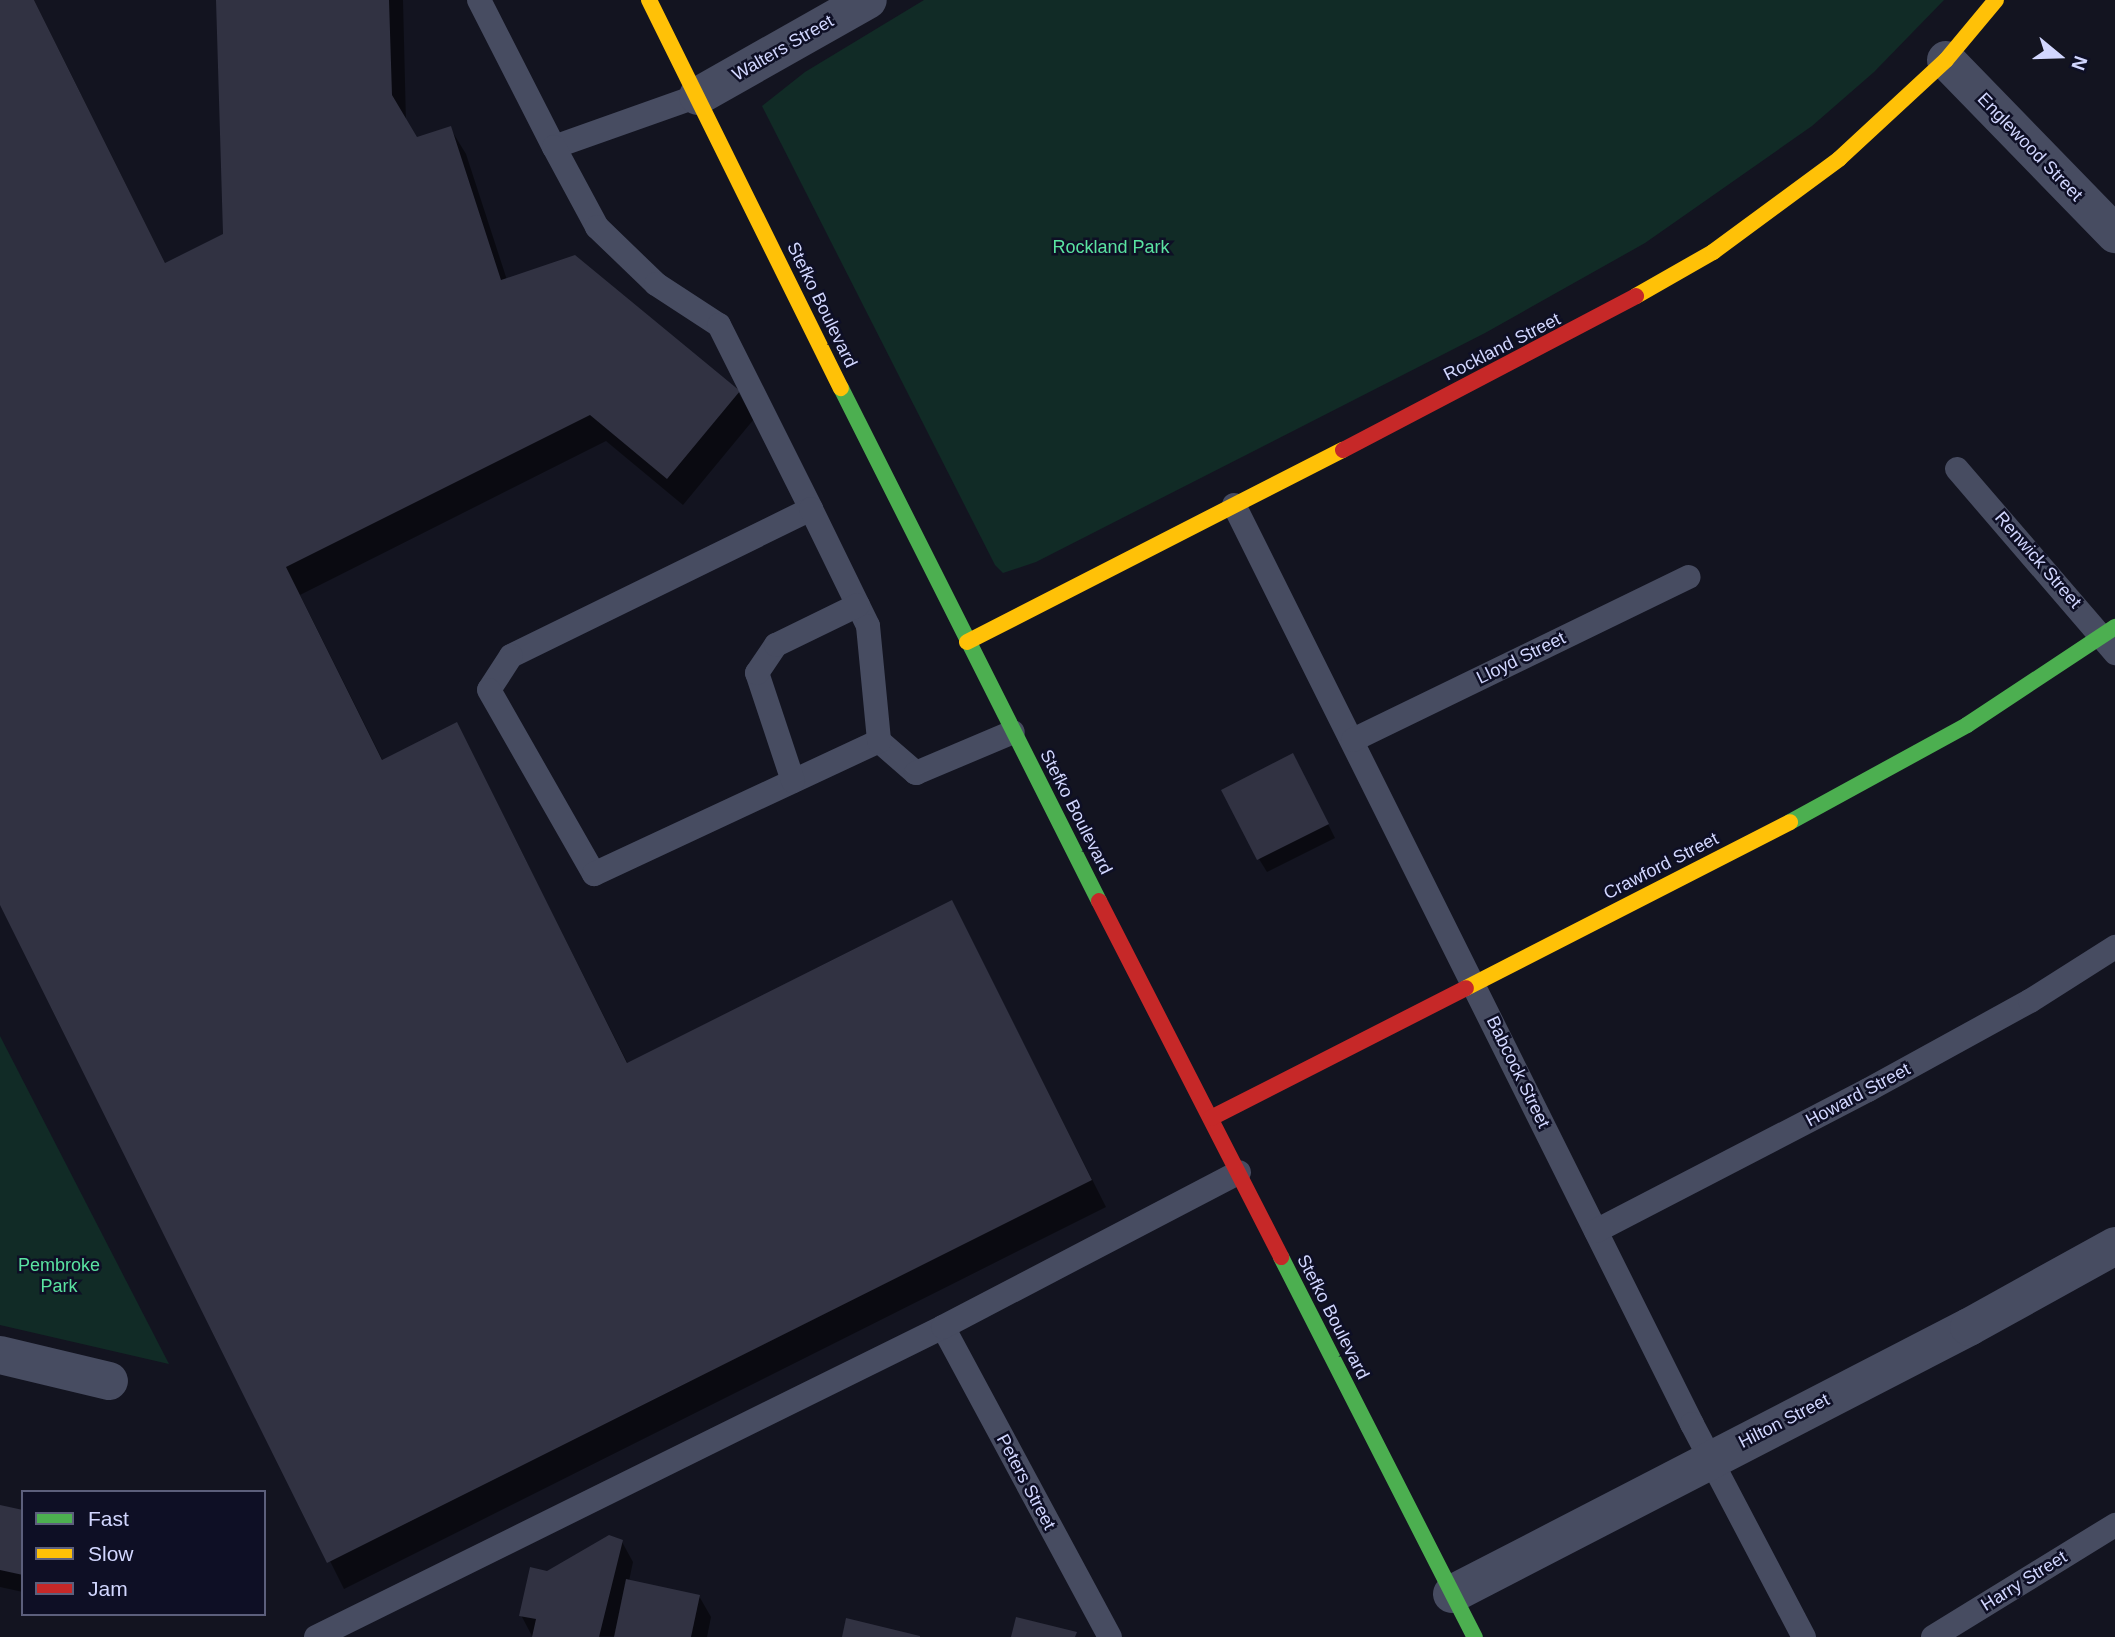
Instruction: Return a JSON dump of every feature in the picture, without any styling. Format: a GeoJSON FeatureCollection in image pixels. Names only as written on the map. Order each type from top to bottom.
{"type":"FeatureCollection","features":[{"type":"Feature","properties":{"kind":"street","name":"Stefko Boulevard"},"geometry":{"type":"LineString","coordinates":[[649,0],[967,642],[1475,1637]]}},
{"type":"Feature","properties":{"kind":"street","name":"Walters Street"},"geometry":{"type":"LineString","coordinates":[[698,96],[868,0]]}},
{"type":"Feature","properties":{"kind":"street","name":"Rockland Street"},"geometry":{"type":"LineString","coordinates":[[967,642],[1542,349],[1713,252],[1839,159],[1945,60],[1996,0]]}},
{"type":"Feature","properties":{"kind":"street","name":"Englewood Street"},"geometry":{"type":"LineString","coordinates":[[1945,60],[2115,234]]}},
{"type":"Feature","properties":{"kind":"street","name":"Crawford Street"},"geometry":{"type":"LineString","coordinates":[[1211,1118],[1823,805],[1966,726],[2111,639]]}},
{"type":"Feature","properties":{"kind":"street","name":"Hilton Street"},"geometry":{"type":"LineString","coordinates":[[1452,1594],[1969,1327],[2115,1246]]}},
{"type":"Feature","properties":{"kind":"street"},"geometry":{"type":"LineString","coordinates":[[0,1355],[109,1381]]}},
{"type":"Feature","properties":{"kind":"lane"},"geometry":{"type":"LineString","coordinates":[[479,0],[597,227],[656,284],[719,326],[868,626],[878,741],[916,773],[1013,732]]}},
{"type":"Feature","properties":{"kind":"lane"},"geometry":{"type":"LineString","coordinates":[[554,147],[698,96]]}},
{"type":"Feature","properties":{"kind":"lane","name":"Renwick Street"},"geometry":{"type":"LineString","coordinates":[[1957,470],[2111,639]]}},
{"type":"Feature","properties":{"kind":"lane","name":"Babcock Street"},"geometry":{"type":"LineString","coordinates":[[1234,505],[1710,1459],[1804,1637]]}},
{"type":"Feature","properties":{"kind":"lane"},"geometry":{"type":"LineString","coordinates":[[811,509],[511,656],[489,690],[594,874],[878,741]]}},
{"type":"Feature","properties":{"kind":"lane","name":"Lloyd Street"},"geometry":{"type":"LineString","coordinates":[[1353,740],[1689,577]]}},
{"type":"Feature","properties":{"kind":"lane"},"geometry":{"type":"LineString","coordinates":[[793,781],[757,673],[776,645],[858,605]]}},
{"type":"Feature","properties":{"kind":"lane","name":"Howard Street"},"geometry":{"type":"LineString","coordinates":[[1596,1231],[1880,1084],[2030,1001],[2115,947]]}},
{"type":"Feature","properties":{"kind":"lane"},"geometry":{"type":"LineString","coordinates":[[316,1637],[943,1327],[1239,1172]]}},
{"type":"Feature","properties":{"kind":"lane","name":"Peters Street"},"geometry":{"type":"LineString","coordinates":[[943,1327],[1110,1637]]}},
{"type":"Feature","properties":{"kind":"lane","name":"Harry Street"},"geometry":{"type":"LineString","coordinates":[[1933,1637],[2115,1525]]}},
{"type":"Feature","properties":{"kind":"green space","name":"Rockland Park"},"geometry":{"type":"Polygon","coordinates":[[[924,0],[1944,0],[1874,72],[1812,126],[1645,243],[1485,333],[1036,562],[1003,573],[995,565],[762,106],[805,72],[924,0]]]}},
{"type":"Feature","properties":{"kind":"green space","name":"Pembroke Park"},"geometry":{"type":"Polygon","coordinates":[[[0,1036],[169,1364],[0,1325],[0,1036]]]}},
{"type":"Feature","properties":{"kind":"building"},"geometry":{"type":"Polygon","coordinates":[[[0,0],[34,0],[165,263],[223,234],[216,0],[389,0],[392,95],[417,137],[451,126],[501,280],[575,255],[740,391],[667,479],[590,415],[286,567],[382,760],[457,722],[627,1063],[952,900],[1092,1180],[327,1563],[0,905],[0,0]]]}},
{"type":"Feature","properties":{"kind":"building"},"geometry":{"type":"Polygon","coordinates":[[[1293,753],[1329,824],[1257,860],[1221,790],[1293,753]]]}},
{"type":"Feature","properties":{"kind":"building"},"geometry":{"type":"Polygon","coordinates":[[[0,1505],[21,1510],[21,1575],[0,1570],[0,1505]]]}},
{"type":"Feature","properties":{"kind":"building"},"geometry":{"type":"Polygon","coordinates":[[[609,1535],[623,1540],[599,1637],[532,1637],[536,1619],[519,1616],[530,1567],[547,1571],[609,1535]]]}},
{"type":"Feature","properties":{"kind":"building"},"geometry":{"type":"Polygon","coordinates":[[[626,1579],[700,1595],[691,1637],[614,1637],[626,1579]]]}},
{"type":"Feature","properties":{"kind":"building"},"geometry":{"type":"Polygon","coordinates":[[[1016,1617],[1077,1632],[1075,1637],[1011,1637],[1016,1617]]]}},
{"type":"Feature","properties":{"kind":"building"},"geometry":{"type":"Polygon","coordinates":[[[846,1618],[920,1636],[920,1637],[842,1637],[846,1618]]]}},
{"type":"Feature","properties":{"kind":"traffic: fast"},"geometry":{"type":"LineString","coordinates":[[841,388],[1099,901]]}},
{"type":"Feature","properties":{"kind":"traffic: fast"},"geometry":{"type":"LineString","coordinates":[[1790,822],[1967,725],[2115,627]]}},
{"type":"Feature","properties":{"kind":"traffic: fast"},"geometry":{"type":"LineString","coordinates":[[1281,1257],[1475,1637]]}},
{"type":"Feature","properties":{"kind":"traffic: slow"},"geometry":{"type":"LineString","coordinates":[[649,0],[841,388]]}},
{"type":"Feature","properties":{"kind":"traffic: slow"},"geometry":{"type":"LineString","coordinates":[[1636,296],[1713,252],[1839,159],[1946,60],[1996,0]]}},
{"type":"Feature","properties":{"kind":"traffic: slow"},"geometry":{"type":"LineString","coordinates":[[967,642],[1343,450]]}},
{"type":"Feature","properties":{"kind":"traffic: slow"},"geometry":{"type":"LineString","coordinates":[[1466,988],[1790,822]]}},
{"type":"Feature","properties":{"kind":"traffic: jam"},"geometry":{"type":"LineString","coordinates":[[1343,450],[1636,296]]}},
{"type":"Feature","properties":{"kind":"traffic: jam"},"geometry":{"type":"LineString","coordinates":[[1099,901],[1281,1257]]}},
{"type":"Feature","properties":{"kind":"traffic: jam"},"geometry":{"type":"LineString","coordinates":[[1211,1118],[1466,988]]}}]}
